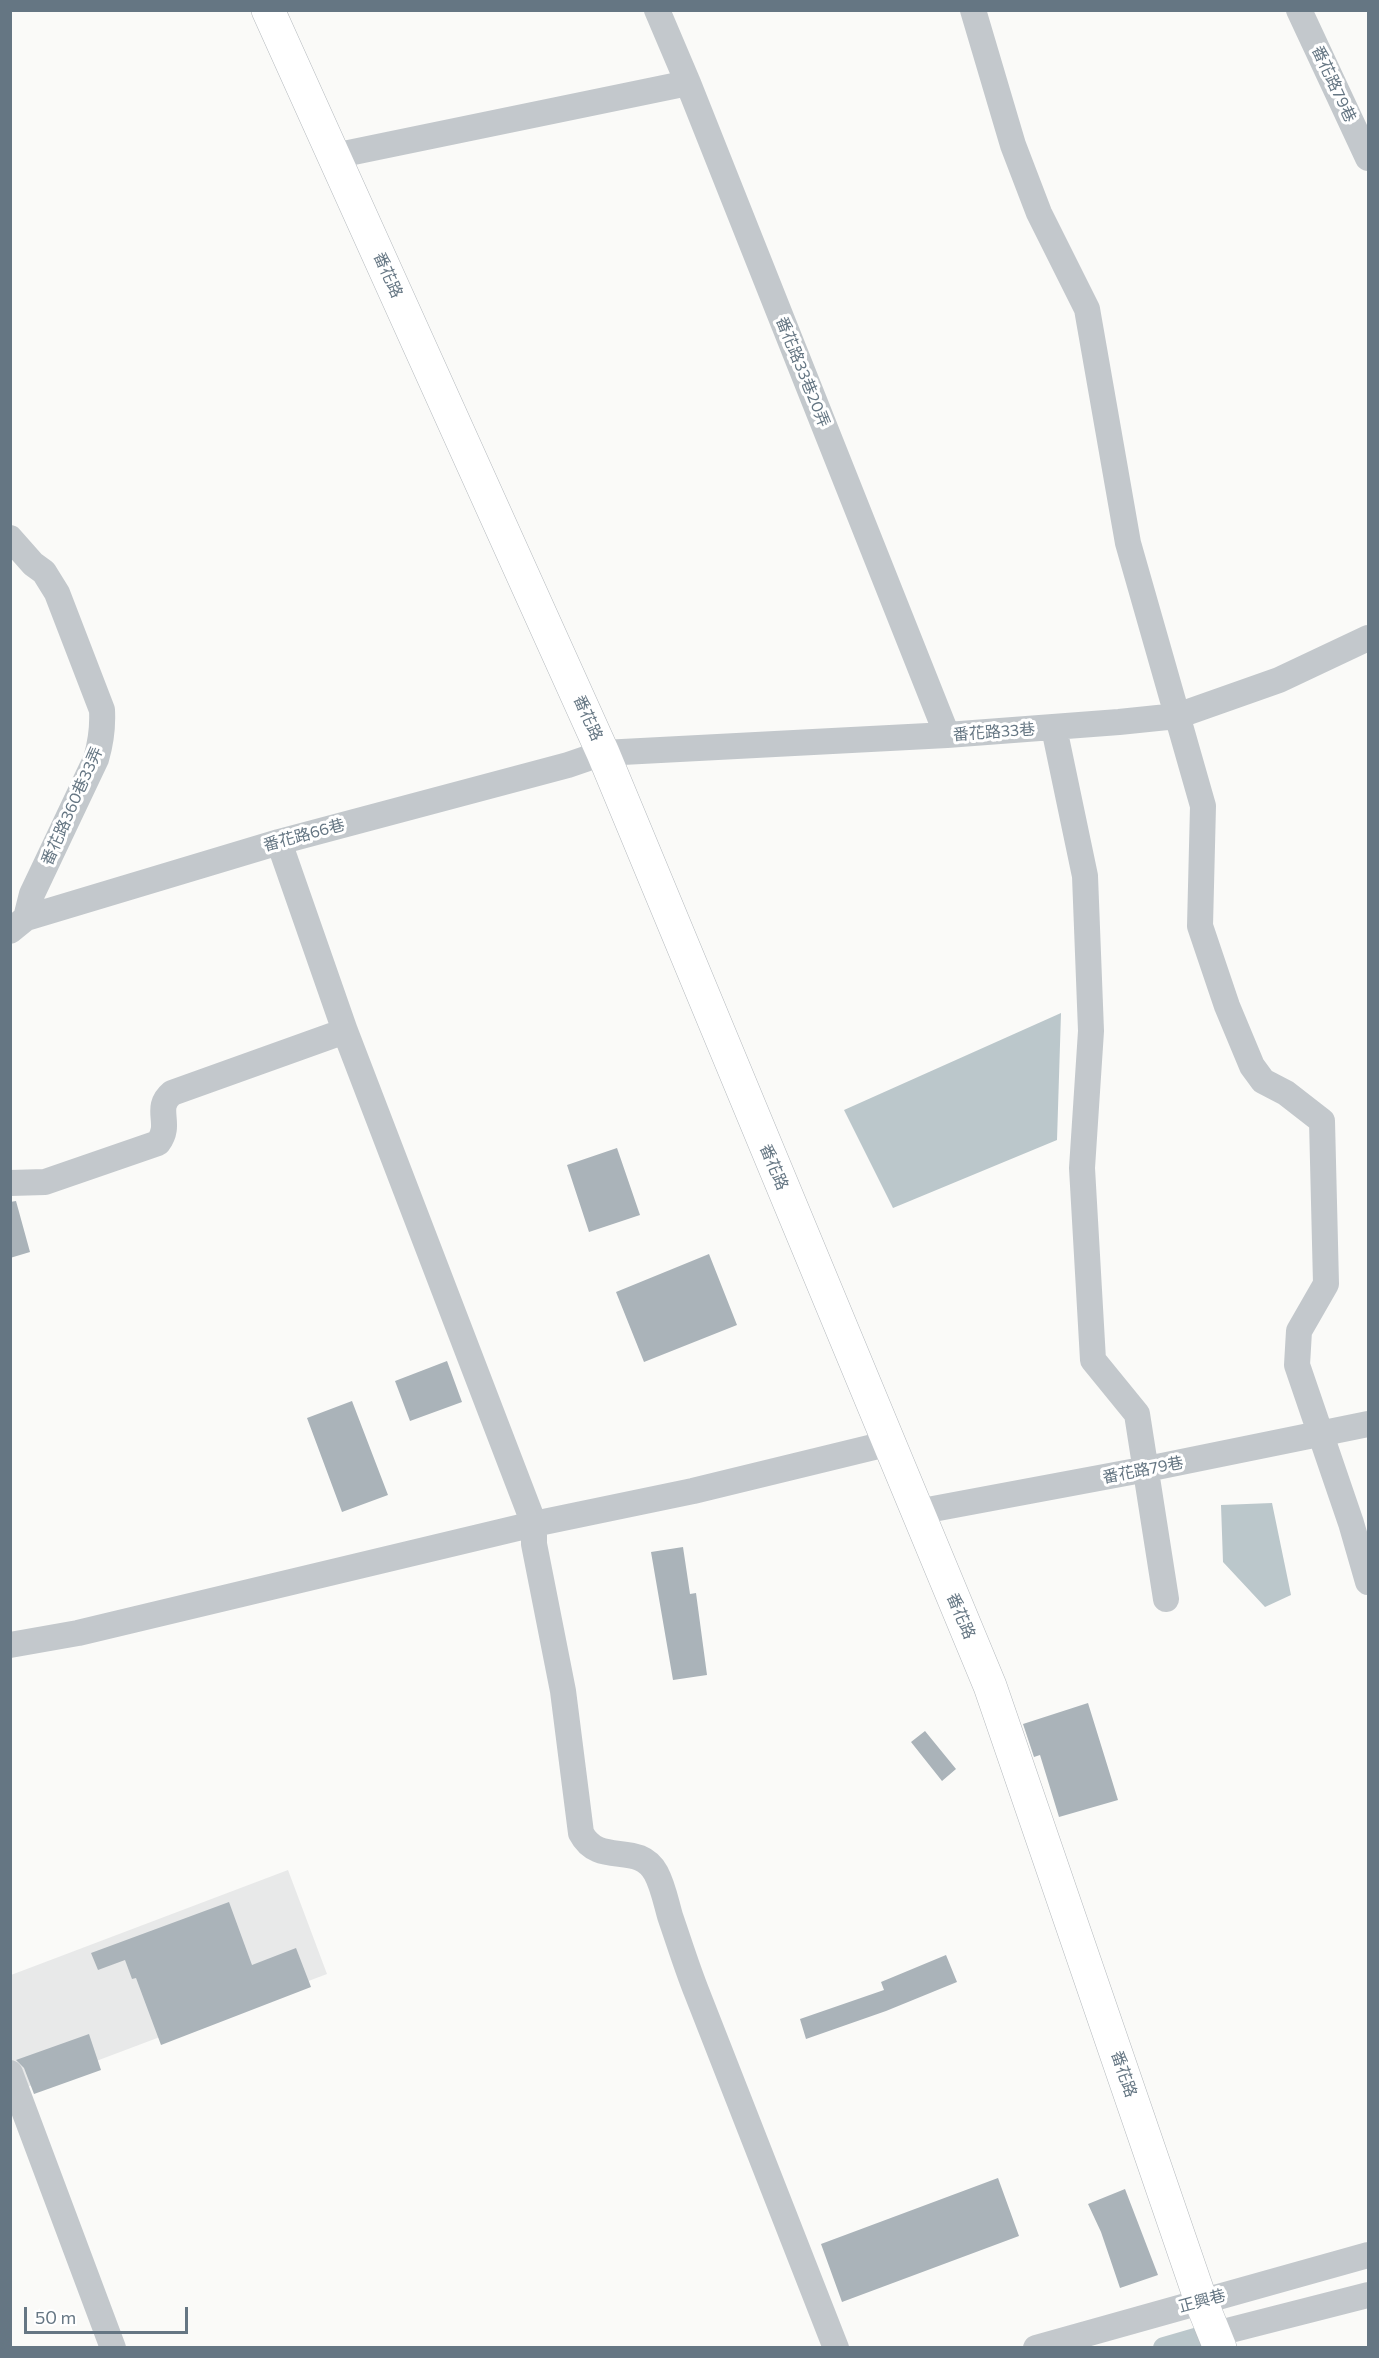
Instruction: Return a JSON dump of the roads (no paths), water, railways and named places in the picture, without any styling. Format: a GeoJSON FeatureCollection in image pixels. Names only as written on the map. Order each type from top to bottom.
{"type":"FeatureCollection","features":[{"type":"Feature","properties":{"kind":"main road","name":"番花路"},"geometry":{"type":"LineString","coordinates":[[268,10],[603,753],[990,1686],[1201,2301],[1218,2341]]}},
{"type":"Feature","properties":{"kind":"street","name":"番花路33巷20弄"},"geometry":{"type":"LineString","coordinates":[[657,10],[947,735]]}},
{"type":"Feature","properties":{"kind":"street"},"geometry":{"type":"LineString","coordinates":[[973,10],[1012,145],[1039,213],[1087,309],[1128,543],[1203,806],[1200,926],[1227,1006],[1252,1066],[1263,1081],[1286,1093],[1322,1121],[1326,1284],[1299,1331],[1296,1365],[1351,1523],[1368,1582]]}},
{"type":"Feature","properties":{"kind":"street","name":"番花路79巷"},"geometry":{"type":"LineString","coordinates":[[1299,10],[1368,158]]}},
{"type":"Feature","properties":{"kind":"street"},"geometry":{"type":"LineString","coordinates":[[334,156],[688,83]]}},
{"type":"Feature","properties":{"kind":"street","name":"番花路360巷33弄"},"geometry":{"type":"LineString","coordinates":[[10,538],[33,564],[44,572],[57,593],[102,710],[103,724],[96,759],[18,925]]}},
{"type":"Feature","properties":{"kind":"street","name":"番花路33巷"},"geometry":{"type":"LineString","coordinates":[[603,753],[947,735],[1054,728],[1177,716],[1279,680],[1368,638]]}},
{"type":"Feature","properties":{"kind":"street"},"geometry":{"type":"LineString","coordinates":[[1054,728],[1085,876],[1091,1031],[1082,1168],[1093,1359],[1137,1414],[1166,1599]]}},
{"type":"Feature","properties":{"kind":"street","name":"番花路66巷"},"geometry":{"type":"LineString","coordinates":[[18,925],[279,842],[568,765],[603,753]]}},
{"type":"Feature","properties":{"kind":"street"},"geometry":{"type":"LineString","coordinates":[[279,842],[345,1031],[534,1524],[534,1545],[563,1691],[581,1833],[597,1850],[634,1855],[649,1863],[654,1870],[686,1967],[836,2348]]}},
{"type":"Feature","properties":{"kind":"street"},"geometry":{"type":"LineString","coordinates":[[10,1182],[45,1182],[158,1143],[165,1131],[162,1108],[164,1101],[172,1093],[345,1031]]}},
{"type":"Feature","properties":{"kind":"street","name":"番花路79巷"},"geometry":{"type":"LineString","coordinates":[[917,1512],[1147,1470],[1368,1424]]}},
{"type":"Feature","properties":{"kind":"street"},"geometry":{"type":"LineString","coordinates":[[10,1645],[78,1633],[534,1524],[693,1491],[890,1443]]}},
{"type":"Feature","properties":{"kind":"street"},"geometry":{"type":"LineString","coordinates":[[10,2073],[113,2348]]}},
{"type":"Feature","properties":{"kind":"street","name":"正興巷"},"geometry":{"type":"LineString","coordinates":[[1036,2348],[1368,2255]]}},
{"type":"Feature","properties":{"kind":"street"},"geometry":{"type":"LineString","coordinates":[[1218,2341],[1368,2295]]}},
{"type":"Feature","properties":{"kind":"waterway"},"geometry":{"type":"LineString","coordinates":[[1164,2348],[1226,2330]]}}]}
